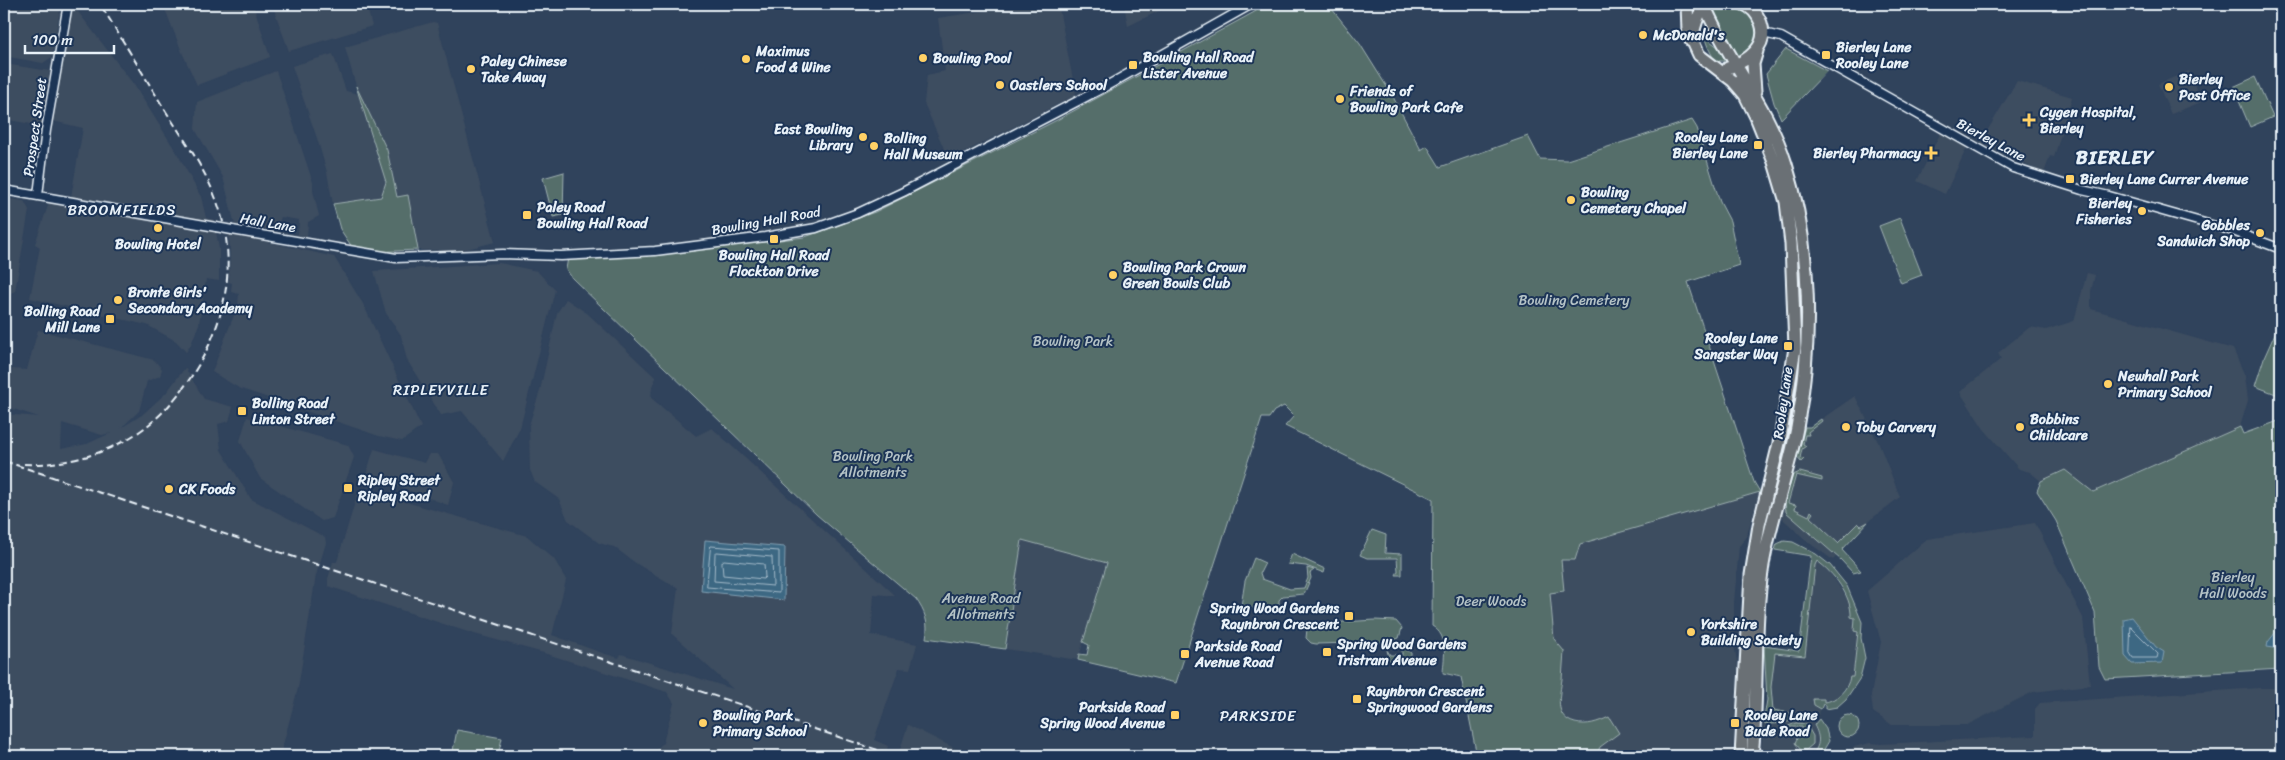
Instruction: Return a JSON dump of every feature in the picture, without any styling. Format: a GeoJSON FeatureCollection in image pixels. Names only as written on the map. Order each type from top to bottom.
{"type":"FeatureCollection","features":[{"type":"Feature","properties":{"kind":"highway","name":"Rooley Lane"},"geometry":{"type":"LineString","coordinates":[[1687,4],[1686,23],[1691,41],[1706,63],[1719,70],[1745,96],[1756,117],[1774,162],[1786,202],[1795,309],[1795,348],[1787,401],[1759,525],[1751,575],[1741,756]]}},
{"type":"Feature","properties":{"kind":"highway","name":"Rooley Lane"},"geometry":{"type":"LineString","coordinates":[[1691,41],[1706,4]]}},
{"type":"Feature","properties":{"kind":"highway","name":"Rooley Lane"},"geometry":{"type":"LineString","coordinates":[[1706,4],[1714,26],[1771,125],[1786,163],[1802,236],[1807,310],[1804,367],[1797,428],[1768,540],[1759,596],[1757,622],[1757,710],[1752,756]]}},
{"type":"Feature","properties":{"kind":"highway"},"geometry":{"type":"LineString","coordinates":[[1742,4],[1750,6],[1757,13],[1763,33],[1753,64],[1755,95]]}},
{"type":"Feature","properties":{"kind":"highway"},"geometry":{"type":"LineString","coordinates":[[1698,20],[1706,20],[1714,26]]}},
{"type":"Feature","properties":{"kind":"highway"},"geometry":{"type":"LineString","coordinates":[[1719,70],[1736,65],[1758,49]]}},
{"type":"Feature","properties":{"kind":"street","name":"Prospect Street"},"geometry":{"type":"LineString","coordinates":[[38,195],[46,130],[68,4]]}},
{"type":"Feature","properties":{"kind":"street","name":"Bowling Hall Road"},"geometry":{"type":"LineString","coordinates":[[530,254],[561,256],[655,251],[765,237],[816,228],[858,213],[903,192],[1101,89],[1252,4]]}},
{"type":"Feature","properties":{"kind":"street","name":"Bierley Lane"},"geometry":{"type":"LineString","coordinates":[[1763,33],[1781,37],[2013,168],[2082,190],[2233,231],[2281,249]]}},
{"type":"Feature","properties":{"kind":"street","name":"Hall Lane"},"geometry":{"type":"LineString","coordinates":[[4,190],[396,258],[530,254]]}},
{"type":"Feature","properties":{"kind":"shaded area"},"geometry":{"type":"Polygon","coordinates":[[[4,4],[61,4],[52,57],[43,63],[4,56],[4,4]]]}},
{"type":"Feature","properties":{"kind":"shaded area"},"geometry":{"type":"Polygon","coordinates":[[[72,4],[134,85],[177,153],[201,197],[206,218],[214,220],[219,249],[219,281],[206,279],[199,324],[186,352],[176,341],[147,325],[30,298],[40,247],[35,244],[49,203],[70,203],[83,128],[53,121],[72,4]]]}},
{"type":"Feature","properties":{"kind":"shaded area"},"geometry":{"type":"Polygon","coordinates":[[[163,4],[253,4],[270,57],[197,85],[163,4]]]}},
{"type":"Feature","properties":{"kind":"shaded area"},"geometry":{"type":"Polygon","coordinates":[[[272,4],[366,4],[372,26],[289,51],[272,4]]]}},
{"type":"Feature","properties":{"kind":"shaded area","name":"Oastlers School"},"geometry":{"type":"Polygon","coordinates":[[[1031,4],[1058,4],[1076,95],[949,160],[924,103],[927,75],[945,71],[938,18],[1031,4]]]}},
{"type":"Feature","properties":{"kind":"shaded area"},"geometry":{"type":"Polygon","coordinates":[[[1124,4],[1173,4],[1128,26],[1124,4]]]}},
{"type":"Feature","properties":{"kind":"shaded area"},"geometry":{"type":"Polygon","coordinates":[[[433,22],[437,23],[495,242],[459,251],[418,250],[408,196],[397,197],[387,150],[356,86],[345,47],[433,22]]]}},
{"type":"Feature","properties":{"kind":"shaded area"},"geometry":{"type":"Polygon","coordinates":[[[333,54],[346,91],[358,94],[386,182],[381,197],[333,204],[327,172],[317,138],[292,66],[333,54]]]}},
{"type":"Feature","properties":{"kind":"shaded area"},"geometry":{"type":"Polygon","coordinates":[[[4,64],[50,71],[42,126],[4,119],[4,64]]]}},
{"type":"Feature","properties":{"kind":"shaded area"},"geometry":{"type":"Polygon","coordinates":[[[276,71],[313,183],[319,216],[308,222],[307,237],[298,235],[299,220],[281,217],[276,230],[235,225],[223,177],[195,129],[197,102],[276,71]]]}},
{"type":"Feature","properties":{"kind":"shaded area"},"geometry":{"type":"Polygon","coordinates":[[[2189,71],[2201,102],[2171,114],[2158,84],[2189,71]]]}},
{"type":"Feature","properties":{"kind":"shaded area","name":"Cygen Hospital, Bierley"},"geometry":{"type":"Polygon","coordinates":[[[2017,81],[2072,97],[2054,157],[2050,156],[2044,173],[1980,143],[2017,81]]]}},
{"type":"Feature","properties":{"kind":"shaded area"},"geometry":{"type":"Polygon","coordinates":[[[1943,128],[1969,143],[1945,194],[1917,181],[1943,128]]]}},
{"type":"Feature","properties":{"kind":"shaded area"},"geometry":{"type":"Polygon","coordinates":[[[4,198],[24,201],[29,210],[15,291],[4,296],[4,198]]]}},
{"type":"Feature","properties":{"kind":"shaded area"},"geometry":{"type":"Polygon","coordinates":[[[228,233],[334,257],[363,304],[421,427],[402,441],[379,436],[239,388],[212,372],[238,305],[239,294],[231,292],[232,283],[229,282],[230,249],[228,233]]]}},
{"type":"Feature","properties":{"kind":"shaded area"},"geometry":{"type":"Polygon","coordinates":[[[499,263],[537,271],[555,290],[520,428],[503,461],[462,411],[441,415],[407,360],[401,335],[386,313],[374,271],[499,263]]]}},
{"type":"Feature","properties":{"kind":"shaded area","name":"Newhall Park Primary School"},"geometry":{"type":"Polygon","coordinates":[[[2087,273],[2095,275],[2091,291],[2091,309],[2233,349],[2245,376],[2248,400],[2240,427],[2093,492],[2065,470],[2041,481],[2030,472],[2019,469],[1984,429],[1960,392],[2001,359],[1998,353],[2030,327],[2046,330],[2074,321],[2087,273]]]}},
{"type":"Feature","properties":{"kind":"shaded area"},"geometry":{"type":"Polygon","coordinates":[[[566,299],[588,314],[656,378],[652,386],[651,398],[696,436],[712,428],[896,596],[874,594],[871,635],[917,644],[910,669],[899,668],[874,740],[888,746],[885,756],[643,756],[653,753],[663,743],[674,703],[667,692],[544,653],[471,633],[328,586],[333,562],[337,562],[359,489],[527,536],[554,559],[566,580],[552,635],[602,653],[619,658],[621,654],[733,689],[672,634],[678,588],[637,564],[614,547],[599,543],[568,520],[559,499],[535,482],[530,470],[529,425],[540,391],[557,313],[566,299]]]}},
{"type":"Feature","properties":{"kind":"shaded area"},"geometry":{"type":"Polygon","coordinates":[[[38,330],[154,360],[162,369],[160,376],[147,381],[139,411],[121,428],[142,415],[166,393],[185,368],[204,399],[233,407],[229,421],[218,424],[221,450],[251,499],[325,537],[326,543],[316,575],[298,688],[280,756],[4,756],[4,414],[39,417],[4,406],[12,369],[27,370],[38,330]],[[62,423],[61,449],[87,444],[111,433],[102,435],[62,423]]]}},
{"type":"Feature","properties":{"kind":"shaded area"},"geometry":{"type":"Polygon","coordinates":[[[1855,396],[1879,444],[1900,497],[1871,519],[1833,560],[1808,542],[1784,520],[1777,507],[1797,428],[1810,427],[1855,396]]]}},
{"type":"Feature","properties":{"kind":"shaded area"},"geometry":{"type":"Polygon","coordinates":[[[247,417],[348,445],[354,457],[333,518],[322,521],[260,478],[240,441],[247,417]]]}},
{"type":"Feature","properties":{"kind":"shaded area"},"geometry":{"type":"Polygon","coordinates":[[[374,449],[425,463],[430,454],[438,454],[454,482],[448,505],[366,475],[374,449]]]}},
{"type":"Feature","properties":{"kind":"shaded area"},"geometry":{"type":"Polygon","coordinates":[[[1760,492],[1746,538],[1739,546],[1734,602],[1734,645],[1738,667],[1733,756],[1596,756],[1600,747],[1595,724],[1572,722],[1563,716],[1559,707],[1562,678],[1554,639],[1550,593],[1564,591],[1561,560],[1571,561],[1579,544],[1760,492]]]}},
{"type":"Feature","properties":{"kind":"shaded area"},"geometry":{"type":"Polygon","coordinates":[[[2035,523],[2083,618],[2090,685],[2033,692],[1967,725],[1892,725],[1873,712],[1871,695],[1881,642],[1867,591],[1927,539],[2035,523]]]}},
{"type":"Feature","properties":{"kind":"shaded area"},"geometry":{"type":"Polygon","coordinates":[[[1022,540],[1107,562],[1078,660],[1006,649],[1022,540]]]}},
{"type":"Feature","properties":{"kind":"shaded area"},"geometry":{"type":"Polygon","coordinates":[[[1811,556],[1828,570],[1849,601],[1851,617],[1855,617],[1854,631],[1858,632],[1853,677],[1835,700],[1824,702],[1817,707],[1821,709],[1818,715],[1814,713],[1811,720],[1820,740],[1818,747],[1811,756],[1760,756],[1767,700],[1764,646],[1799,651],[1811,556]]]}},
{"type":"Feature","properties":{"kind":"shaded area"},"geometry":{"type":"Polygon","coordinates":[[[2281,688],[2281,756],[1840,756],[1854,747],[1870,743],[2035,736],[2035,709],[2040,703],[2281,688]]]}},
{"type":"Feature","properties":{"kind":"shaded area"},"geometry":{"type":"Polygon","coordinates":[[[908,725],[958,750],[979,756],[898,756],[908,725]]]}},
{"type":"Feature","properties":{"kind":"green space","name":"Bowling Park"},"geometry":{"type":"Polygon","coordinates":[[[1269,4],[1328,4],[1360,44],[1392,95],[1421,150],[1427,146],[1440,167],[1528,136],[1540,159],[1567,160],[1692,120],[1697,128],[1720,202],[1730,221],[1739,265],[1688,282],[1754,482],[1760,492],[1580,544],[1575,560],[1561,560],[1564,591],[1550,593],[1554,639],[1564,651],[1559,698],[1561,711],[1568,720],[1580,724],[1589,724],[1609,717],[1619,733],[1600,747],[1596,756],[1477,756],[1461,677],[1443,673],[1443,641],[1441,635],[1432,626],[1433,499],[1285,426],[1294,416],[1284,406],[1274,411],[1269,418],[1262,418],[1176,683],[1078,660],[1079,654],[1087,655],[1089,645],[1083,642],[1107,563],[1022,540],[1005,649],[926,638],[926,617],[916,599],[817,515],[572,278],[566,269],[568,258],[646,256],[805,237],[875,212],[1057,120],[1269,4]]]}},
{"type":"Feature","properties":{"kind":"green space"},"geometry":{"type":"Polygon","coordinates":[[[1723,6],[1745,12],[1756,25],[1757,33],[1754,41],[1739,58],[1712,8],[1723,6]]]}},
{"type":"Feature","properties":{"kind":"green space"},"geometry":{"type":"Polygon","coordinates":[[[1706,26],[1710,41],[1718,47],[1727,61],[1715,61],[1705,39],[1706,26]]]}},
{"type":"Feature","properties":{"kind":"green space"},"geometry":{"type":"Polygon","coordinates":[[[1786,49],[1827,71],[1781,119],[1774,103],[1766,74],[1786,49]]]}},
{"type":"Feature","properties":{"kind":"green space"},"geometry":{"type":"Polygon","coordinates":[[[2255,77],[2273,117],[2250,127],[2233,87],[2255,77]]]}},
{"type":"Feature","properties":{"kind":"green space"},"geometry":{"type":"Polygon","coordinates":[[[356,86],[387,150],[397,197],[408,195],[418,250],[373,252],[352,247],[340,229],[333,204],[381,197],[386,182],[356,86]]]}},
{"type":"Feature","properties":{"kind":"green space"},"geometry":{"type":"Polygon","coordinates":[[[564,172],[563,215],[553,217],[543,178],[564,172]]]}},
{"type":"Feature","properties":{"kind":"green space"},"geometry":{"type":"Polygon","coordinates":[[[1900,218],[1922,275],[1901,283],[1879,226],[1900,218]]]}},
{"type":"Feature","properties":{"kind":"green space"},"geometry":{"type":"Polygon","coordinates":[[[2281,320],[2281,396],[2255,386],[2264,358],[2281,320]]]}},
{"type":"Feature","properties":{"kind":"green space"},"geometry":{"type":"Polygon","coordinates":[[[1821,419],[1822,421],[1808,432],[1809,435],[1805,435],[1803,444],[1806,446],[1802,449],[1800,458],[1804,459],[1801,462],[1797,457],[1805,427],[1810,427],[1821,419]]]}},
{"type":"Feature","properties":{"kind":"green space","name":"Bierley Hall Woods"},"geometry":{"type":"Polygon","coordinates":[[[2281,420],[2281,669],[2105,679],[2099,667],[2095,612],[2056,521],[2037,491],[2041,481],[2065,470],[2093,492],[2240,427],[2243,434],[2281,420]]]}},
{"type":"Feature","properties":{"kind":"green space"},"geometry":{"type":"Polygon","coordinates":[[[1800,472],[1822,478],[1822,481],[1796,475],[1788,503],[1796,505],[1795,509],[1809,516],[1811,511],[1813,513],[1810,517],[1838,543],[1858,523],[1861,526],[1868,522],[1842,550],[1861,571],[1853,573],[1841,560],[1786,512],[1785,501],[1793,475],[1800,472]]]}},
{"type":"Feature","properties":{"kind":"green space"},"geometry":{"type":"Polygon","coordinates":[[[1372,530],[1386,535],[1385,553],[1402,554],[1402,575],[1396,575],[1398,571],[1397,558],[1367,558],[1360,555],[1372,530]]]}},
{"type":"Feature","properties":{"kind":"green space"},"geometry":{"type":"Polygon","coordinates":[[[1784,541],[1793,542],[1816,554],[1830,565],[1847,586],[1862,622],[1861,638],[1865,658],[1860,678],[1846,699],[1837,707],[1826,709],[1826,705],[1823,704],[1821,709],[1814,705],[1813,699],[1824,699],[1824,702],[1837,697],[1847,686],[1850,677],[1853,677],[1858,632],[1854,631],[1855,618],[1851,617],[1845,593],[1829,571],[1817,561],[1805,656],[1775,653],[1771,687],[1773,710],[1802,715],[1801,721],[1769,724],[1763,723],[1767,700],[1764,646],[1799,651],[1811,556],[1775,550],[1777,544],[1784,541]]]}},
{"type":"Feature","properties":{"kind":"green space"},"geometry":{"type":"Polygon","coordinates":[[[1292,554],[1325,569],[1324,573],[1306,566],[1288,564],[1292,554]]]}},
{"type":"Feature","properties":{"kind":"green space"},"geometry":{"type":"Polygon","coordinates":[[[1254,558],[1265,563],[1260,573],[1262,579],[1290,589],[1304,588],[1308,578],[1307,568],[1314,570],[1310,573],[1311,578],[1304,594],[1283,596],[1279,600],[1279,606],[1252,608],[1241,606],[1245,581],[1254,558]]]}},
{"type":"Feature","properties":{"kind":"green space"},"geometry":{"type":"Polygon","coordinates":[[[1375,620],[1396,621],[1402,628],[1399,638],[1388,642],[1316,644],[1311,643],[1306,638],[1307,629],[1312,624],[1375,620]]]}},
{"type":"Feature","properties":{"kind":"green space"},"geometry":{"type":"Polygon","coordinates":[[[1404,648],[1411,653],[1411,662],[1390,662],[1387,650],[1390,655],[1402,655],[1402,649],[1404,648]]]}},
{"type":"Feature","properties":{"kind":"green space"},"geometry":{"type":"Polygon","coordinates":[[[1848,715],[1856,718],[1859,726],[1856,734],[1848,737],[1840,734],[1837,726],[1840,718],[1848,715]]]}},
{"type":"Feature","properties":{"kind":"green space"},"geometry":{"type":"Polygon","coordinates":[[[1819,719],[1826,729],[1829,741],[1820,756],[1811,756],[1819,741],[1814,725],[1819,719]]]}},
{"type":"Feature","properties":{"kind":"green space"},"geometry":{"type":"Polygon","coordinates":[[[1796,723],[1806,724],[1813,736],[1813,744],[1806,750],[1801,750],[1795,743],[1798,736],[1804,734],[1802,727],[1786,727],[1796,723]]]}},
{"type":"Feature","properties":{"kind":"green space"},"geometry":{"type":"Polygon","coordinates":[[[457,730],[502,738],[498,756],[452,756],[457,730]]]}},
{"type":"Feature","properties":{"kind":"water"},"geometry":{"type":"Polygon","coordinates":[[[705,540],[785,547],[784,600],[701,591],[705,540]]]}},
{"type":"Feature","properties":{"kind":"water"},"geometry":{"type":"Polygon","coordinates":[[[2132,617],[2156,647],[2164,652],[2162,663],[2132,664],[2125,656],[2124,619],[2132,617]]]}},
{"type":"Feature","properties":{"kind":"water"},"geometry":{"type":"Polygon","coordinates":[[[2279,628],[2281,629],[2281,649],[2267,647],[2268,642],[2279,628]]]}},
{"type":"Feature","properties":{"kind":"railway"},"geometry":{"type":"LineString","coordinates":[[24,464],[45,464],[86,457],[124,441],[158,417],[189,380],[215,332],[223,306],[227,280],[227,253],[224,226],[216,199],[193,153],[100,4]]}},
{"type":"Feature","properties":{"kind":"railway"},"geometry":{"type":"LineString","coordinates":[[4,461],[896,756]]}},
{"type":"Feature","properties":{"kind":"place","name":"McDonald's"},"geometry":{"type":"Point","coordinates":[1643,35]}},
{"type":"Feature","properties":{"kind":"place","name":"Bierley Lane Rooley Lane"},"geometry":{"type":"Point","coordinates":[1826,55]}},
{"type":"Feature","properties":{"kind":"place","name":"Bowling Pool"},"geometry":{"type":"Point","coordinates":[923,58]}},
{"type":"Feature","properties":{"kind":"place","name":"Maximus Food & Wine"},"geometry":{"type":"Point","coordinates":[746,59]}},
{"type":"Feature","properties":{"kind":"place","name":"Bowling Hall Road Lister Avenue"},"geometry":{"type":"Point","coordinates":[1133,65]}},
{"type":"Feature","properties":{"kind":"place","name":"Paley Chinese Take Away"},"geometry":{"type":"Point","coordinates":[471,69]}},
{"type":"Feature","properties":{"kind":"place","name":"Oastlers School"},"geometry":{"type":"Point","coordinates":[1000,85]}},
{"type":"Feature","properties":{"kind":"place","name":"Bierley Post Office"},"geometry":{"type":"Point","coordinates":[2169,87]}},
{"type":"Feature","properties":{"kind":"place","name":"Friends of Bowling Park Cafe"},"geometry":{"type":"Point","coordinates":[1340,99]}},
{"type":"Feature","properties":{"kind":"place","name":"Cygen Hospital, Bierley"},"geometry":{"type":"Point","coordinates":[2029,120]}},
{"type":"Feature","properties":{"kind":"place","name":"East Bowling Library"},"geometry":{"type":"Point","coordinates":[863,137]}},
{"type":"Feature","properties":{"kind":"place","name":"Rooley Lane Bierley Lane"},"geometry":{"type":"Point","coordinates":[1758,145]}},
{"type":"Feature","properties":{"kind":"place","name":"Bolling Hall Museum"},"geometry":{"type":"Point","coordinates":[874,146]}},
{"type":"Feature","properties":{"kind":"place","name":"Bierley Pharmacy"},"geometry":{"type":"Point","coordinates":[1931,153]}},
{"type":"Feature","properties":{"kind":"place","name":"Bierley Lane Currer Avenue"},"geometry":{"type":"Point","coordinates":[2070,179]}},
{"type":"Feature","properties":{"kind":"place","name":"Bowling Cemetery Chapel"},"geometry":{"type":"Point","coordinates":[1571,200]}},
{"type":"Feature","properties":{"kind":"place","name":"Bierley Fisheries"},"geometry":{"type":"Point","coordinates":[2142,211]}},
{"type":"Feature","properties":{"kind":"place","name":"Paley Road Bowling Hall Road"},"geometry":{"type":"Point","coordinates":[527,215]}},
{"type":"Feature","properties":{"kind":"place","name":"Bowling Hotel"},"geometry":{"type":"Point","coordinates":[158,228]}},
{"type":"Feature","properties":{"kind":"place","name":"Gobbles Sandwich Shop"},"geometry":{"type":"Point","coordinates":[2260,233]}},
{"type":"Feature","properties":{"kind":"place","name":"Bowling Hall Road Flockton Drive"},"geometry":{"type":"Point","coordinates":[774,239]}},
{"type":"Feature","properties":{"kind":"place","name":"Bowling Park Crown Green Bowls Club"},"geometry":{"type":"Point","coordinates":[1113,275]}},
{"type":"Feature","properties":{"kind":"place","name":"Bronte Girls' Secondary Academy"},"geometry":{"type":"Point","coordinates":[118,300]}},
{"type":"Feature","properties":{"kind":"place","name":"Bolling Road Mill Lane"},"geometry":{"type":"Point","coordinates":[110,319]}},
{"type":"Feature","properties":{"kind":"place","name":"Rooley Lane Sangster Way"},"geometry":{"type":"Point","coordinates":[1788,346]}},
{"type":"Feature","properties":{"kind":"place","name":"Newhall Park Primary School"},"geometry":{"type":"Point","coordinates":[2108,384]}},
{"type":"Feature","properties":{"kind":"place","name":"Bolling Road Linton Street"},"geometry":{"type":"Point","coordinates":[242,411]}},
{"type":"Feature","properties":{"kind":"place","name":"Toby Carvery"},"geometry":{"type":"Point","coordinates":[1846,427]}},
{"type":"Feature","properties":{"kind":"place","name":"Bobbins Childcare"},"geometry":{"type":"Point","coordinates":[2020,427]}},
{"type":"Feature","properties":{"kind":"place","name":"Ripley Street Ripley Road"},"geometry":{"type":"Point","coordinates":[348,488]}},
{"type":"Feature","properties":{"kind":"place","name":"CK Foods"},"geometry":{"type":"Point","coordinates":[169,489]}},
{"type":"Feature","properties":{"kind":"place","name":"Spring Wood Gardens Raynbron Crescent"},"geometry":{"type":"Point","coordinates":[1349,616]}},
{"type":"Feature","properties":{"kind":"place","name":"Yorkshire Building Society"},"geometry":{"type":"Point","coordinates":[1691,632]}},
{"type":"Feature","properties":{"kind":"place","name":"Spring Wood Gardens Tristram Avenue"},"geometry":{"type":"Point","coordinates":[1327,652]}},
{"type":"Feature","properties":{"kind":"place","name":"Parkside Road Avenue Road"},"geometry":{"type":"Point","coordinates":[1185,654]}},
{"type":"Feature","properties":{"kind":"place","name":"Raynbron Crescent Springwood Gardens"},"geometry":{"type":"Point","coordinates":[1357,699]}},
{"type":"Feature","properties":{"kind":"place","name":"Parkside Road Spring Wood Avenue"},"geometry":{"type":"Point","coordinates":[1175,715]}},
{"type":"Feature","properties":{"kind":"place","name":"Bowling Park Primary School"},"geometry":{"type":"Point","coordinates":[703,723]}},
{"type":"Feature","properties":{"kind":"place","name":"Rooley Lane Bude Road"},"geometry":{"type":"Point","coordinates":[1735,723]}},
{"type":"Feature","properties":{"kind":"district","name":"BIERLEY"},"geometry":{"type":"Point","coordinates":[2115,157]}},
{"type":"Feature","properties":{"kind":"district","name":"BROOMFIELDS"},"geometry":{"type":"Point","coordinates":[122,210]}},
{"type":"Feature","properties":{"kind":"district","name":"RIPLEYVILLE"},"geometry":{"type":"Point","coordinates":[441,390]}},
{"type":"Feature","properties":{"kind":"district","name":"PARKSIDE"},"geometry":{"type":"Point","coordinates":[1258,716]}},
{"type":"Feature","properties":{"kind":"park label","name":"Bowling Cemetery"},"geometry":{"type":"Point","coordinates":[1574,300]}},
{"type":"Feature","properties":{"kind":"park label","name":"Bowling Park Allotments"},"geometry":{"type":"Point","coordinates":[873,464]}},
{"type":"Feature","properties":{"kind":"park label","name":"Deer Woods"},"geometry":{"type":"Point","coordinates":[1491,601]}},
{"type":"Feature","properties":{"kind":"park label","name":"Avenue Road Allotments"},"geometry":{"type":"Point","coordinates":[981,606]}}]}
